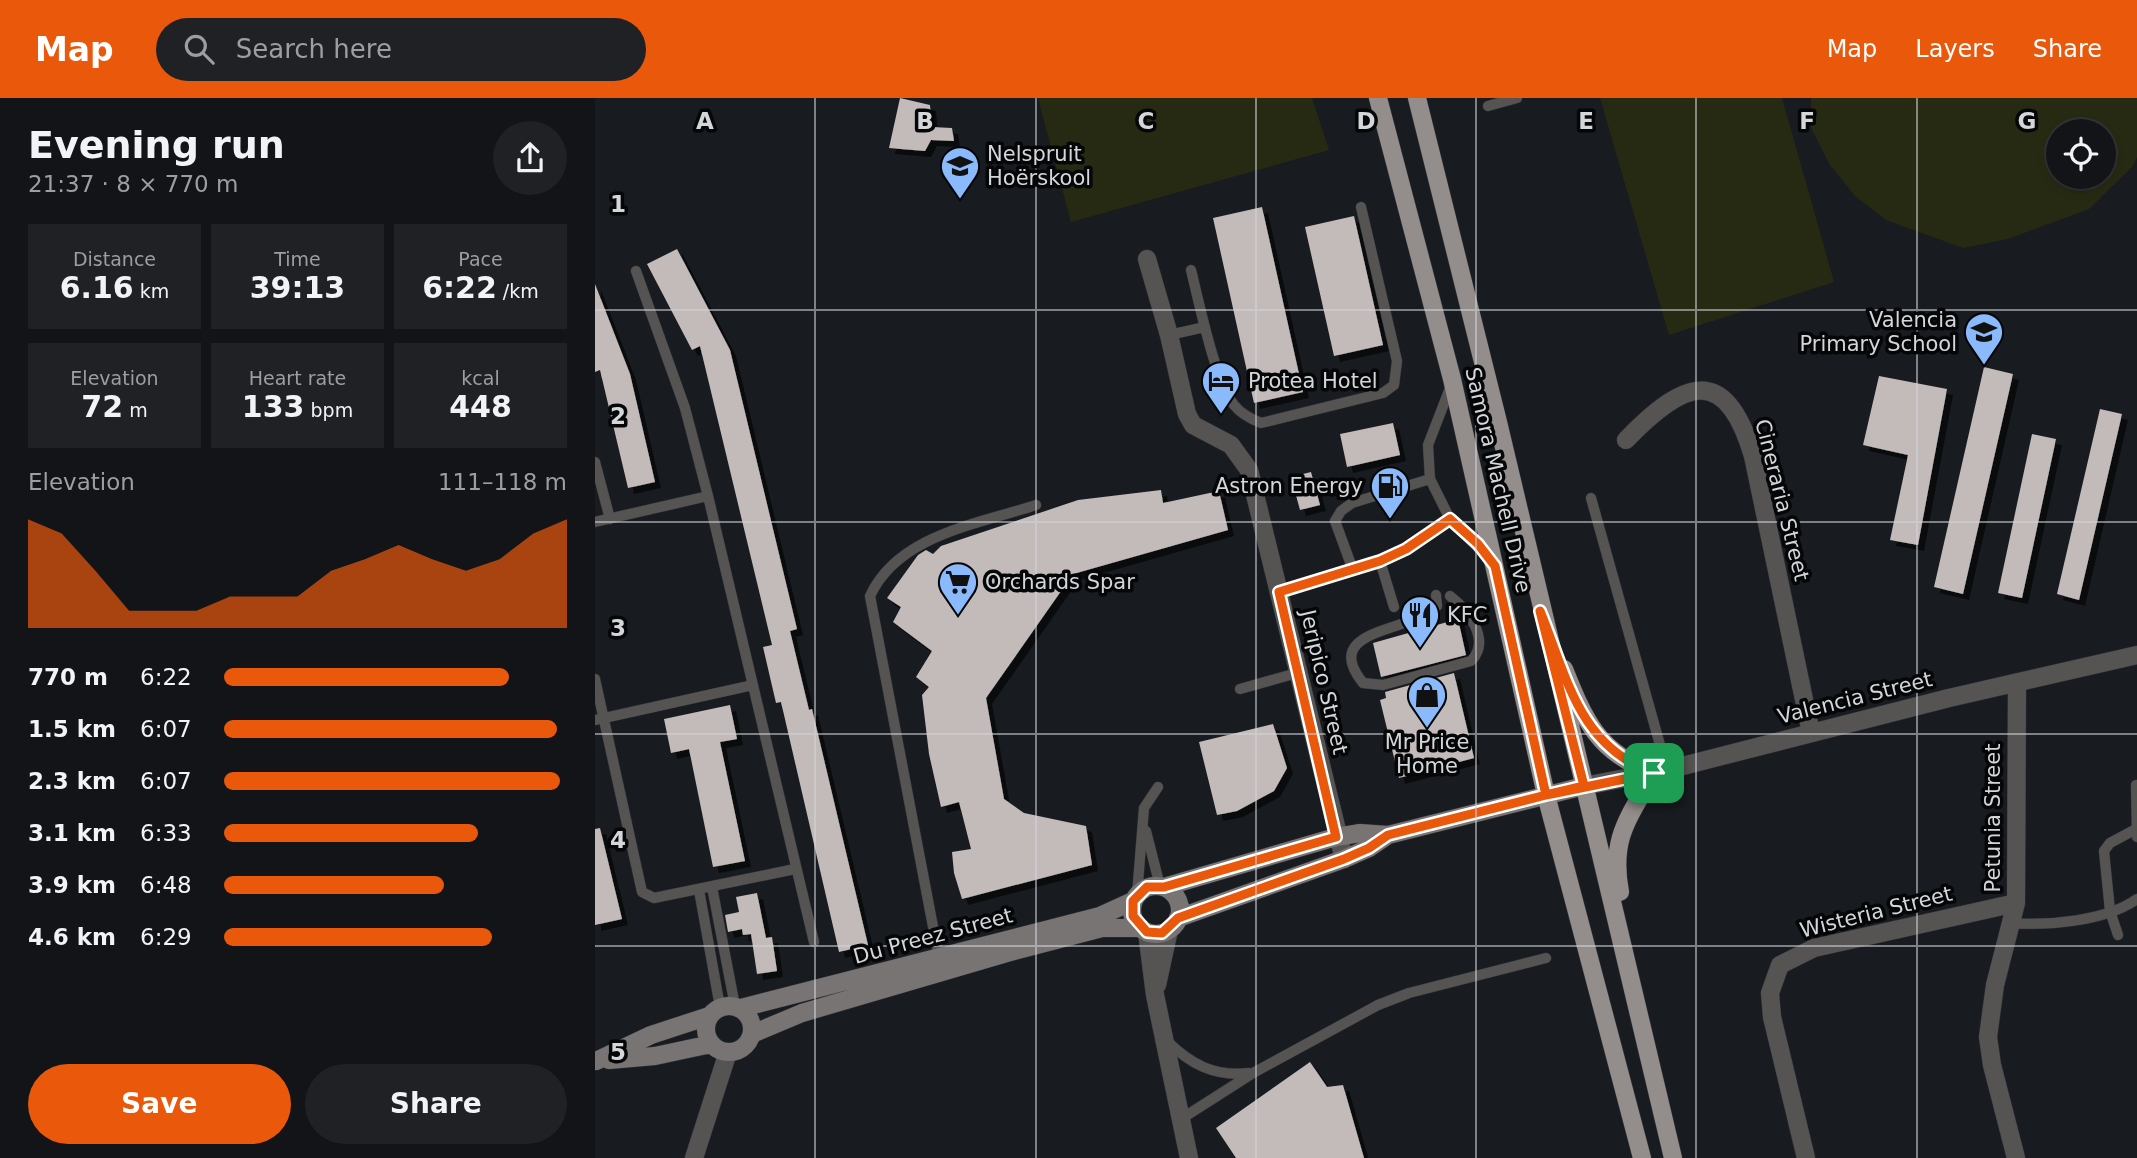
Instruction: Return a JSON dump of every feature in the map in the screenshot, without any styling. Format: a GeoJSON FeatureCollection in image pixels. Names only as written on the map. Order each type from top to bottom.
{"type":"FeatureCollection","features":[{"type":"Feature","properties":{"kind":"main road","name":"Samora Machell Drive"},"geometry":{"type":"LineString","coordinates":[[1378,98],[1452,379],[1546,795],[1642,1158]]}},
{"type":"Feature","properties":{"kind":"main road","name":"Samora Machell Drive"},"geometry":{"type":"LineString","coordinates":[[1417,98],[1498,422],[1540,611],[1673,1158]]}},
{"type":"Feature","properties":{"kind":"main road"},"geometry":{"type":"LineString","coordinates":[[1540,611],[1584,721],[1615,753],[1635,766],[1660,772],[1617,841],[1616,870],[1646,1046]]}},
{"type":"Feature","properties":{"kind":"street","name":"Jeripico Street"},"geometry":{"type":"LineString","coordinates":[[1147,259],[1169,335],[1187,414],[1200,429],[1231,444],[1249,470],[1336,837],[1344,859]]}},
{"type":"Feature","properties":{"kind":"street","name":"Cineraria Street"},"geometry":{"type":"LineString","coordinates":[[1626,440],[1651,415],[1673,399],[1694,391],[1708,389],[1723,397],[1738,415],[1753,456],[1811,733]]}},
{"type":"Feature","properties":{"kind":"street","name":"Valencia Street"},"geometry":{"type":"LineString","coordinates":[[1584,786],[1660,772],[2137,654]]}},
{"type":"Feature","properties":{"kind":"street","name":"Petunia Street"},"geometry":{"type":"LineString","coordinates":[[2016,1158],[1992,1065],[1989,1037],[1995,985],[2016,903],[2019,870],[2017,683]]}},
{"type":"Feature","properties":{"kind":"street"},"geometry":{"type":"LineString","coordinates":[[1189,1158],[1144,930],[1133,916],[1135,898],[1147,887],[1162,887],[1336,837],[1360,833],[1388,835],[1584,786]]}},
{"type":"Feature","properties":{"kind":"street"},"geometry":{"type":"LineString","coordinates":[[1144,930],[1173,924],[1344,859],[1369,848],[1388,835]]}},
{"type":"Feature","properties":{"kind":"street"},"geometry":{"type":"LineString","coordinates":[[1155,995],[1179,903],[1162,887]]}},
{"type":"Feature","properties":{"kind":"street","name":"Du Preez Street"},"geometry":{"type":"LineString","coordinates":[[595,1061],[651,1035],[726,1009],[1100,916],[1135,898]]}},
{"type":"Feature","properties":{"kind":"street","name":"Wisteria Street"},"geometry":{"type":"LineString","coordinates":[[1806,1158],[1772,1017],[1770,993],[1780,965],[1814,948],[2016,903]]}},
{"type":"Feature","properties":{"kind":"street","name":"Du Preez Street"},"geometry":{"type":"LineString","coordinates":[[752,1034],[802,1013],[1010,952],[1102,929],[1144,930]]}},
{"type":"Feature","properties":{"kind":"street"},"geometry":{"type":"LineString","coordinates":[[726,1009],[751,1020],[752,1034],[745,1047],[728,1052],[711,1044],[706,1031],[726,1009]]}},
{"type":"Feature","properties":{"kind":"street","name":"Du Preez Street"},"geometry":{"type":"LineString","coordinates":[[595,1061],[655,1056],[711,1044]]}},
{"type":"Feature","properties":{"kind":"street"},"geometry":{"type":"LineString","coordinates":[[694,1158],[728,1052]]}},
{"type":"Feature","properties":{"kind":"lane"},"geometry":{"type":"LineString","coordinates":[[1488,107],[1517,98]]}},
{"type":"Feature","properties":{"kind":"lane"},"geometry":{"type":"LineString","coordinates":[[1191,270],[1205,327],[1228,395],[1248,417],[1261,423],[1383,393],[1394,384],[1397,361],[1361,207]]}},
{"type":"Feature","properties":{"kind":"lane"},"geometry":{"type":"LineString","coordinates":[[636,271],[685,408],[814,942]]}},
{"type":"Feature","properties":{"kind":"lane"},"geometry":{"type":"LineString","coordinates":[[1169,335],[1205,327]]}},
{"type":"Feature","properties":{"kind":"lane"},"geometry":{"type":"LineString","coordinates":[[1452,379],[1446,403],[1428,445],[1430,479],[1450,519],[1478,544],[1495,566]]}},
{"type":"Feature","properties":{"kind":"lane"},"geometry":{"type":"LineString","coordinates":[[595,462],[610,519]]}},
{"type":"Feature","properties":{"kind":"lane"},"geometry":{"type":"LineString","coordinates":[[1353,570],[1337,533],[1335,521],[1341,510],[1352,503],[1430,479]]}},
{"type":"Feature","properties":{"kind":"lane"},"geometry":{"type":"LineString","coordinates":[[595,522],[708,495]]}},
{"type":"Feature","properties":{"kind":"lane"},"geometry":{"type":"LineString","coordinates":[[1591,498],[1660,772]]}},
{"type":"Feature","properties":{"kind":"lane"},"geometry":{"type":"LineString","coordinates":[[939,958],[870,596],[888,565],[905,552],[933,539],[1036,505]]}},
{"type":"Feature","properties":{"kind":"lane"},"geometry":{"type":"LineString","coordinates":[[1279,592],[1380,561],[1406,549],[1450,519]]}},
{"type":"Feature","properties":{"kind":"lane"},"geometry":{"type":"LineString","coordinates":[[1380,561],[1394,607]]}},
{"type":"Feature","properties":{"kind":"lane"},"geometry":{"type":"LineString","coordinates":[[1436,595],[1437,606],[1425,618],[1368,634],[1357,643],[1352,659],[1354,672],[1363,683],[1383,685],[1471,661],[1476,655],[1479,638],[1475,624],[1464,607],[1450,596]]}},
{"type":"Feature","properties":{"kind":"lane"},"geometry":{"type":"LineString","coordinates":[[1240,689],[1297,673]]}},
{"type":"Feature","properties":{"kind":"lane"},"geometry":{"type":"LineString","coordinates":[[595,679],[599,718],[642,892],[654,898],[795,869]]}},
{"type":"Feature","properties":{"kind":"lane"},"geometry":{"type":"LineString","coordinates":[[599,718],[753,685]]}},
{"type":"Feature","properties":{"kind":"lane"},"geometry":{"type":"LineString","coordinates":[[2118,936],[2110,911],[2104,851],[2110,843],[2136,833],[2136,786]]}},
{"type":"Feature","properties":{"kind":"lane"},"geometry":{"type":"LineString","coordinates":[[1135,898],[1144,808],[1159,787]]}},
{"type":"Feature","properties":{"kind":"lane"},"geometry":{"type":"LineString","coordinates":[[1144,817],[1162,887]]}},
{"type":"Feature","properties":{"kind":"lane"},"geometry":{"type":"LineString","coordinates":[[712,887],[722,944],[726,1009]]}},
{"type":"Feature","properties":{"kind":"lane"},"geometry":{"type":"LineString","coordinates":[[699,890],[726,1009]]}},
{"type":"Feature","properties":{"kind":"lane"},"geometry":{"type":"LineString","coordinates":[[2011,923],[2046,926],[2110,911],[2137,899]]}},
{"type":"Feature","properties":{"kind":"lane"},"geometry":{"type":"LineString","coordinates":[[710,946],[722,944]]}},
{"type":"Feature","properties":{"kind":"lane"},"geometry":{"type":"LineString","coordinates":[[1181,1119],[1253,1073],[1378,1004],[1409,993],[1546,958]]}},
{"type":"Feature","properties":{"kind":"lane"},"geometry":{"type":"LineString","coordinates":[[1164,1038],[1181,1055],[1208,1070],[1253,1073]]}},
{"type":"Feature","properties":{"kind":"green space"},"geometry":{"type":"Polygon","coordinates":[[[1038,98],[1312,98],[1329,150],[1071,222],[1038,98]]]}},
{"type":"Feature","properties":{"kind":"green space"},"geometry":{"type":"Polygon","coordinates":[[[1600,98],[1782,98],[1834,282],[1669,335],[1600,98]]]}},
{"type":"Feature","properties":{"kind":"green space"},"geometry":{"type":"Polygon","coordinates":[[[1811,98],[2137,98],[2137,157],[2133,166],[2116,183],[2116,119],[2046,119],[2046,189],[2109,189],[2089,209],[2008,239],[1963,248],[1886,220],[1855,196],[1830,165],[1811,128],[1811,98]]]}},
{"type":"Feature","properties":{"kind":"building"},"geometry":{"type":"Polygon","coordinates":[[[900,98],[930,105],[932,127],[952,128],[954,141],[931,140],[925,151],[889,148],[900,98]]]}},
{"type":"Feature","properties":{"kind":"building"},"geometry":{"type":"Polygon","coordinates":[[[1262,207],[1303,392],[1254,403],[1213,218],[1262,207]]]}},
{"type":"Feature","properties":{"kind":"building"},"geometry":{"type":"Polygon","coordinates":[[[1354,216],[1383,345],[1334,356],[1305,227],[1354,216]]]}},
{"type":"Feature","properties":{"kind":"building"},"geometry":{"type":"Polygon","coordinates":[[[677,249],[730,350],[797,629],[790,631],[809,710],[812,709],[868,945],[839,952],[781,702],[776,703],[763,647],[772,645],[700,346],[692,350],[647,264],[677,249]]]}},
{"type":"Feature","properties":{"kind":"building"},"geometry":{"type":"Polygon","coordinates":[[[595,284],[630,374],[655,482],[628,488],[600,370],[595,372],[595,284]]]}},
{"type":"Feature","properties":{"kind":"building"},"geometry":{"type":"Polygon","coordinates":[[[1984,367],[2013,374],[1963,594],[1934,587],[1984,367]]]}},
{"type":"Feature","properties":{"kind":"building"},"geometry":{"type":"Polygon","coordinates":[[[1879,376],[1947,389],[1918,545],[1890,540],[1908,455],[1863,445],[1879,376]]]}},
{"type":"Feature","properties":{"kind":"building"},"geometry":{"type":"Polygon","coordinates":[[[2100,409],[2122,414],[2079,600],[2057,594],[2100,409]]]}},
{"type":"Feature","properties":{"kind":"building"},"geometry":{"type":"Polygon","coordinates":[[[1393,423],[1400,455],[1347,467],[1340,434],[1393,423]]]}},
{"type":"Feature","properties":{"kind":"building"},"geometry":{"type":"Polygon","coordinates":[[[2032,434],[2056,439],[2022,598],[1998,593],[2032,434]]]}},
{"type":"Feature","properties":{"kind":"building"},"geometry":{"type":"Polygon","coordinates":[[[1311,472],[1320,505],[1300,510],[1291,477],[1311,472]]]}},
{"type":"Feature","properties":{"kind":"building"},"geometry":{"type":"Polygon","coordinates":[[[1161,490],[1163,503],[1219,491],[1228,530],[1073,574],[986,698],[1004,799],[1024,813],[1086,826],[1092,865],[962,899],[954,873],[952,852],[971,849],[959,802],[941,807],[929,754],[922,695],[929,687],[916,677],[932,651],[893,622],[901,607],[887,598],[918,555],[926,550],[933,554],[941,546],[1078,500],[1161,490]]]}},
{"type":"Feature","properties":{"kind":"building","name":"KFC"},"geometry":{"type":"Polygon","coordinates":[[[1458,619],[1466,655],[1381,677],[1373,643],[1458,619]]]}},
{"type":"Feature","properties":{"kind":"building","name":"Mr Price Home"},"geometry":{"type":"Polygon","coordinates":[[[1454,673],[1474,758],[1399,778],[1380,700],[1386,698],[1385,692],[1454,673]]]}},
{"type":"Feature","properties":{"kind":"building"},"geometry":{"type":"Polygon","coordinates":[[[730,705],[737,739],[720,742],[745,861],[713,867],[689,749],[671,753],[664,719],[730,705]]]}},
{"type":"Feature","properties":{"kind":"building"},"geometry":{"type":"Polygon","coordinates":[[[1273,724],[1287,768],[1274,791],[1237,811],[1217,815],[1199,742],[1273,724]]]}},
{"type":"Feature","properties":{"kind":"building"},"geometry":{"type":"Polygon","coordinates":[[[600,828],[622,919],[595,925],[595,829],[600,828]]]}},
{"type":"Feature","properties":{"kind":"building"},"geometry":{"type":"Polygon","coordinates":[[[757,893],[766,938],[772,937],[777,971],[757,974],[751,934],[743,935],[742,929],[728,932],[725,915],[739,912],[736,897],[757,893]]]}},
{"type":"Feature","properties":{"kind":"building"},"geometry":{"type":"Polygon","coordinates":[[[1310,1062],[1327,1087],[1343,1085],[1364,1158],[1236,1158],[1216,1128],[1310,1062]]]}},
{"type":"Feature","properties":{"kind":"place","name":"Nelspruit Hoërskool"},"geometry":{"type":"Point","coordinates":[960,200]}},
{"type":"Feature","properties":{"kind":"place","name":"Valencia Primary School"},"geometry":{"type":"Point","coordinates":[1984,366]}},
{"type":"Feature","properties":{"kind":"place","name":"Protea Hotel"},"geometry":{"type":"Point","coordinates":[1221,415]}},
{"type":"Feature","properties":{"kind":"place","name":"Astron Energy"},"geometry":{"type":"Point","coordinates":[1390,520]}},
{"type":"Feature","properties":{"kind":"place","name":"Orchards Spar"},"geometry":{"type":"Point","coordinates":[958,616]}},
{"type":"Feature","properties":{"kind":"place","name":"KFC"},"geometry":{"type":"Point","coordinates":[1420,649]}},
{"type":"Feature","properties":{"kind":"place","name":"Mr Price Home"},"geometry":{"type":"Point","coordinates":[1427,729]}},
{"type":"Feature","properties":{"kind":"route"},"geometry":{"type":"LineString","coordinates":[[1654,773],[1584,786],[1388,835],[1369,848],[1344,859],[1178,918],[1169,930],[1162,933],[1147,932],[1136,923],[1133,916],[1133,901],[1147,887],[1164,887],[1336,837],[1279,592],[1380,561],[1406,549],[1450,519],[1478,544],[1495,566],[1546,795],[1584,786],[1540,611],[1584,721],[1600,741],[1615,753],[1635,766],[1654,773]]}}]}
